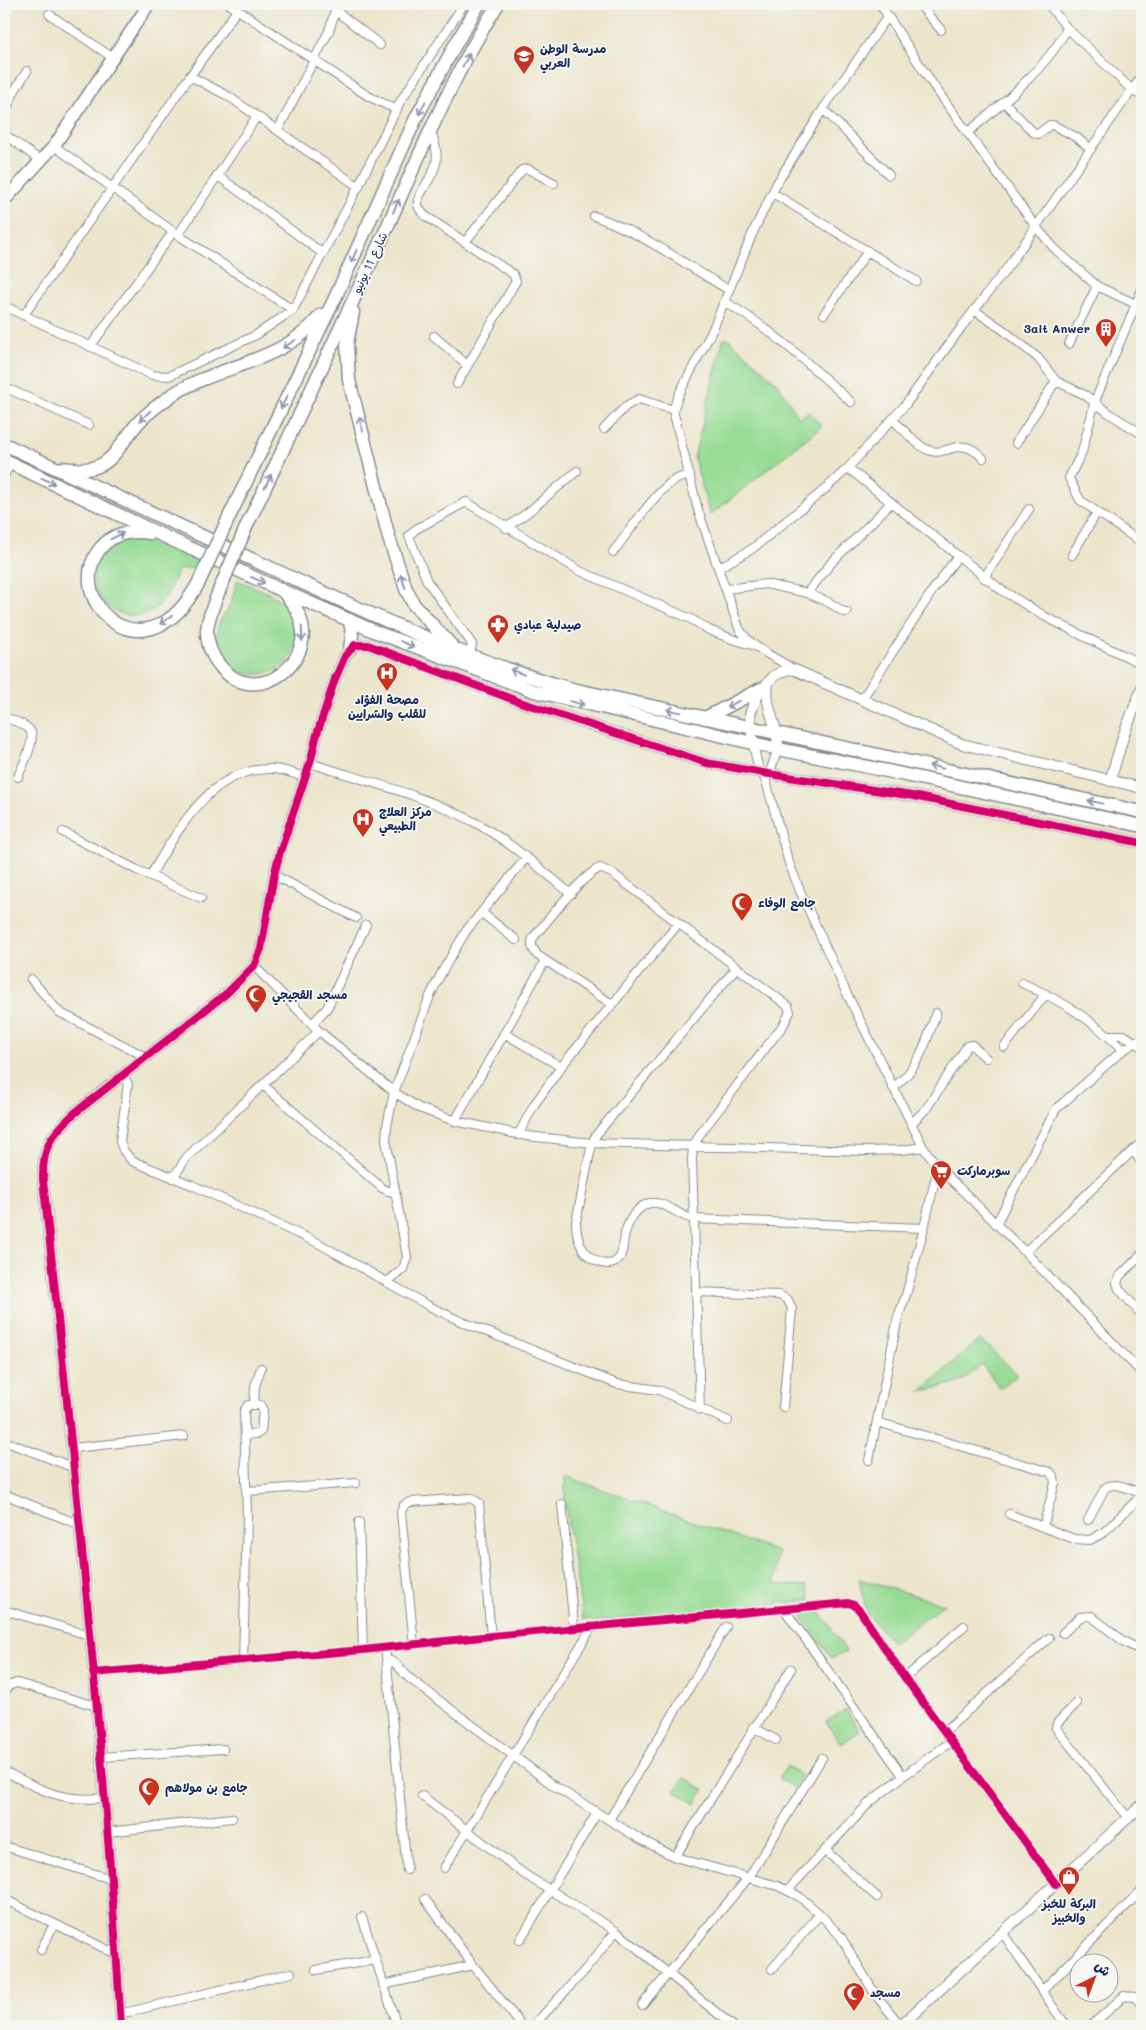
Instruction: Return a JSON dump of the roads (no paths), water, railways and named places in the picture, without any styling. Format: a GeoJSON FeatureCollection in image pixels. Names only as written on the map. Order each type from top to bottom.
{"type":"FeatureCollection","features":[{"type":"Feature","properties":{"kind":"highway","name":"شارع 11 يونيو"},"geometry":{"type":"LineString","coordinates":[[157,533],[124,532],[109,540],[95,555],[89,572],[89,589],[101,612],[116,622],[140,630],[153,628],[168,620],[184,606],[198,584],[335,298],[416,118],[479,4]]}},
{"type":"Feature","properties":{"kind":"highway","name":"شارع 11 يونيو"},"geometry":{"type":"LineString","coordinates":[[283,591],[299,613],[303,639],[301,648],[290,666],[280,675],[265,683],[250,684],[238,680],[224,671],[213,657],[208,644],[207,631],[210,616],[219,590],[247,525],[459,72],[498,4]]}},
{"type":"Feature","properties":{"kind":"highway"},"geometry":{"type":"LineString","coordinates":[[345,276],[359,288],[348,344],[349,380],[389,538],[406,589],[414,605],[453,647]]}},
{"type":"Feature","properties":{"kind":"highway"},"geometry":{"type":"LineString","coordinates":[[50,466],[90,470],[104,465],[115,454],[138,423],[154,408],[174,394],[200,381],[263,358],[294,342],[314,325],[335,298]]}},
{"type":"Feature","properties":{"kind":"highway"},"geometry":{"type":"LineString","coordinates":[[4,444],[378,617],[534,678],[705,718],[1142,812]]}},
{"type":"Feature","properties":{"kind":"highway"},"geometry":{"type":"LineString","coordinates":[[7,461],[283,591],[457,664],[534,691],[753,744],[1142,826]]}},
{"type":"Feature","properties":{"kind":"highway"},"geometry":{"type":"LineString","coordinates":[[350,620],[352,635],[350,649]]}},
{"type":"Feature","properties":{"kind":"highway"},"geometry":{"type":"LineString","coordinates":[[705,718],[764,687]]}},
{"type":"Feature","properties":{"kind":"main road"},"geometry":{"type":"LineString","coordinates":[[4,201],[54,146],[149,4]]}},
{"type":"Feature","properties":{"kind":"main road"},"geometry":{"type":"LineString","coordinates":[[4,194],[11,187],[23,181]]}},
{"type":"Feature","properties":{"kind":"street"},"geometry":{"type":"LineString","coordinates":[[229,4],[368,96],[397,110]]}},
{"type":"Feature","properties":{"kind":"street"},"geometry":{"type":"LineString","coordinates":[[4,306],[152,375],[169,376],[256,335],[293,310],[359,186],[400,102],[464,4]]}},
{"type":"Feature","properties":{"kind":"street"},"geometry":{"type":"LineString","coordinates":[[880,4],[967,133],[1036,227],[1055,249],[1097,286],[1140,305]]}},
{"type":"Feature","properties":{"kind":"street"},"geometry":{"type":"LineString","coordinates":[[919,4],[941,30]]}},
{"type":"Feature","properties":{"kind":"street"},"geometry":{"type":"LineString","coordinates":[[1048,4],[1067,28],[1132,90],[1142,96]]}},
{"type":"Feature","properties":{"kind":"street"},"geometry":{"type":"LineString","coordinates":[[278,130],[329,31],[336,7],[380,46]]}},
{"type":"Feature","properties":{"kind":"street"},"geometry":{"type":"LineString","coordinates":[[24,315],[237,10]]}},
{"type":"Feature","properties":{"kind":"street"},"geometry":{"type":"LineString","coordinates":[[49,14],[113,58]]}},
{"type":"Feature","properties":{"kind":"street"},"geometry":{"type":"LineString","coordinates":[[888,16],[823,109],[772,193],[754,230],[712,331],[679,394],[673,410],[698,510],[720,567],[739,628],[746,638],[756,646],[795,670],[962,744],[1142,788]]}},
{"type":"Feature","properties":{"kind":"street"},"geometry":{"type":"LineString","coordinates":[[967,133],[1004,102],[1039,66],[1058,43],[1067,28]]}},
{"type":"Feature","properties":{"kind":"street"},"geometry":{"type":"LineString","coordinates":[[4,114],[15,90],[27,71]]}},
{"type":"Feature","properties":{"kind":"street"},"geometry":{"type":"LineString","coordinates":[[190,76],[228,96],[359,186]]}},
{"type":"Feature","properties":{"kind":"street"},"geometry":{"type":"LineString","coordinates":[[720,567],[757,544],[848,468],[912,396],[1007,268],[1142,76]]}},
{"type":"Feature","properties":{"kind":"street"},"geometry":{"type":"LineString","coordinates":[[1004,102],[1033,132],[1038,134],[1050,125],[1053,125],[1076,137],[1090,149]]}},
{"type":"Feature","properties":{"kind":"street"},"geometry":{"type":"LineString","coordinates":[[823,109],[888,175]]}},
{"type":"Feature","properties":{"kind":"street"},"geometry":{"type":"LineString","coordinates":[[90,347],[217,175],[257,116]]}},
{"type":"Feature","properties":{"kind":"street"},"geometry":{"type":"LineString","coordinates":[[431,131],[438,162],[417,203],[424,215],[513,274],[516,280],[457,384]]}},
{"type":"Feature","properties":{"kind":"street"},"geometry":{"type":"LineString","coordinates":[[4,134],[41,161]]}},
{"type":"Feature","properties":{"kind":"street"},"geometry":{"type":"LineString","coordinates":[[54,146],[175,233],[293,310]]}},
{"type":"Feature","properties":{"kind":"street"},"geometry":{"type":"LineString","coordinates":[[464,242],[522,170],[528,169],[554,183]]}},
{"type":"Feature","properties":{"kind":"street"},"geometry":{"type":"LineString","coordinates":[[217,175],[322,253]]}},
{"type":"Feature","properties":{"kind":"street"},"geometry":{"type":"LineString","coordinates":[[772,193],[916,280]]}},
{"type":"Feature","properties":{"kind":"street"},"geometry":{"type":"LineString","coordinates":[[594,216],[617,224],[643,237],[729,290]]}},
{"type":"Feature","properties":{"kind":"street"},"geometry":{"type":"LineString","coordinates":[[824,314],[868,251]]}},
{"type":"Feature","properties":{"kind":"street"},"geometry":{"type":"LineString","coordinates":[[1069,344],[1097,286]]}},
{"type":"Feature","properties":{"kind":"street"},"geometry":{"type":"LineString","coordinates":[[1142,290],[1140,305],[1095,401],[1082,452],[1069,478],[1076,490],[1077,497],[1142,543]]}},
{"type":"Feature","properties":{"kind":"street"},"geometry":{"type":"LineString","coordinates":[[725,302],[787,345],[851,402]]}},
{"type":"Feature","properties":{"kind":"street"},"geometry":{"type":"LineString","coordinates":[[974,310],[1002,329],[1038,358],[1056,381],[1095,401],[1110,414],[1142,434]]}},
{"type":"Feature","properties":{"kind":"street"},"geometry":{"type":"LineString","coordinates":[[434,336],[467,365]]}},
{"type":"Feature","properties":{"kind":"street"},"geometry":{"type":"LineString","coordinates":[[1016,443],[1056,381]]}},
{"type":"Feature","properties":{"kind":"street"},"geometry":{"type":"LineString","coordinates":[[4,387],[89,425]]}},
{"type":"Feature","properties":{"kind":"street"},"geometry":{"type":"LineString","coordinates":[[604,429],[626,406],[639,399],[673,410]]}},
{"type":"Feature","properties":{"kind":"street"},"geometry":{"type":"LineString","coordinates":[[892,419],[926,450],[940,451],[960,446],[969,448],[983,458]]}},
{"type":"Feature","properties":{"kind":"street"},"geometry":{"type":"LineString","coordinates":[[4,476],[7,461]]}},
{"type":"Feature","properties":{"kind":"street"},"geometry":{"type":"LineString","coordinates":[[848,468],[890,504],[984,578],[1044,616],[1142,664]]}},
{"type":"Feature","properties":{"kind":"street"},"geometry":{"type":"LineString","coordinates":[[506,528],[577,471]]}},
{"type":"Feature","properties":{"kind":"street"},"geometry":{"type":"LineString","coordinates":[[614,552],[648,507],[669,484],[676,479],[690,475]]}},
{"type":"Feature","properties":{"kind":"street"},"geometry":{"type":"LineString","coordinates":[[470,654],[472,644],[427,581],[410,536],[416,530],[466,502],[506,528],[580,570],[692,619],[709,630],[732,640],[756,646]]}},
{"type":"Feature","properties":{"kind":"street"},"geometry":{"type":"LineString","coordinates":[[808,593],[832,562],[890,504]]}},
{"type":"Feature","properties":{"kind":"street"},"geometry":{"type":"LineString","coordinates":[[984,578],[1029,509]]}},
{"type":"Feature","properties":{"kind":"street"},"geometry":{"type":"LineString","coordinates":[[1072,555],[1097,512]]}},
{"type":"Feature","properties":{"kind":"street"},"geometry":{"type":"LineString","coordinates":[[862,699],[909,626],[958,556]]}},
{"type":"Feature","properties":{"kind":"street"},"geometry":{"type":"LineString","coordinates":[[726,589],[766,584],[808,593],[847,612]]}},
{"type":"Feature","properties":{"kind":"street"},"geometry":{"type":"LineString","coordinates":[[120,2026],[108,1832],[75,1468],[43,1180],[44,1156],[54,1133],[76,1112],[144,1056],[227,993],[254,966],[261,949],[274,875],[335,679],[344,656],[350,649],[355,645],[368,645],[517,701],[707,762],[766,776],[913,796],[1142,843]]}},
{"type":"Feature","properties":{"kind":"street"},"geometry":{"type":"LineString","coordinates":[[795,670],[780,672],[764,687],[750,714],[753,744],[766,776],[788,860],[800,891],[820,937],[893,1088],[923,1147],[938,1167],[1139,1364],[1142,1374]]}},
{"type":"Feature","properties":{"kind":"street"},"geometry":{"type":"LineString","coordinates":[[764,687],[777,732],[778,749],[766,776]]}},
{"type":"Feature","properties":{"kind":"street"},"geometry":{"type":"LineString","coordinates":[[1110,781],[1124,734],[1142,688]]}},
{"type":"Feature","properties":{"kind":"street"},"geometry":{"type":"LineString","coordinates":[[4,717],[26,726],[32,733],[32,741],[18,777]]}},
{"type":"Feature","properties":{"kind":"street"},"geometry":{"type":"LineString","coordinates":[[310,763],[440,807],[476,823],[526,858],[571,894]]}},
{"type":"Feature","properties":{"kind":"street"},"geometry":{"type":"LineString","coordinates":[[150,876],[194,809],[222,784],[241,775],[272,769],[284,770],[305,777]]}},
{"type":"Feature","properties":{"kind":"street"},"geometry":{"type":"LineString","coordinates":[[63,832],[150,876],[201,898]]}},
{"type":"Feature","properties":{"kind":"street"},"geometry":{"type":"LineString","coordinates":[[387,1282],[403,1269],[407,1261],[386,1140],[394,1092],[430,996],[457,944],[526,858]]}},
{"type":"Feature","properties":{"kind":"street"},"geometry":{"type":"LineString","coordinates":[[612,1004],[545,961],[532,949],[531,942],[588,875],[600,868],[612,873],[783,1001],[788,1006],[790,1012],[784,1024],[700,1134],[693,1147],[693,1219],[700,1410]]}},
{"type":"Feature","properties":{"kind":"street"},"geometry":{"type":"LineString","coordinates":[[274,875],[356,918]]}},
{"type":"Feature","properties":{"kind":"street"},"geometry":{"type":"LineString","coordinates":[[482,913],[516,940]]}},
{"type":"Feature","properties":{"kind":"street"},"geometry":{"type":"LineString","coordinates":[[518,1135],[534,1105],[561,1067],[678,924]]}},
{"type":"Feature","properties":{"kind":"street"},"geometry":{"type":"LineString","coordinates":[[312,1024],[327,1008],[366,925]]}},
{"type":"Feature","properties":{"kind":"street"},"geometry":{"type":"LineString","coordinates":[[455,1121],[545,961]]}},
{"type":"Feature","properties":{"kind":"street"},"geometry":{"type":"LineString","coordinates":[[254,966],[319,1031],[394,1092],[419,1108],[455,1121],[518,1135],[592,1143],[875,1151],[923,1147]]}},
{"type":"Feature","properties":{"kind":"street"},"geometry":{"type":"LineString","coordinates":[[737,967],[596,1135],[592,1143],[576,1222],[578,1240],[588,1255],[606,1264],[616,1261],[621,1254],[630,1221],[638,1210],[648,1203],[659,1203],[680,1215],[693,1219],[924,1228]]}},
{"type":"Feature","properties":{"kind":"street"},"geometry":{"type":"LineString","coordinates":[[31,979],[59,1012],[144,1056]]}},
{"type":"Feature","properties":{"kind":"street"},"geometry":{"type":"LineString","coordinates":[[1022,983],[1046,994],[1084,1016],[1123,1050]]}},
{"type":"Feature","properties":{"kind":"street"},"geometry":{"type":"LineString","coordinates":[[1004,1048],[1046,994]]}},
{"type":"Feature","properties":{"kind":"street"},"geometry":{"type":"LineString","coordinates":[[893,1088],[909,1074],[917,1063],[936,1013]]}},
{"type":"Feature","properties":{"kind":"street"},"geometry":{"type":"LineString","coordinates":[[173,1178],[187,1157],[319,1031]]}},
{"type":"Feature","properties":{"kind":"street"},"geometry":{"type":"LineString","coordinates":[[504,1033],[561,1067]]}},
{"type":"Feature","properties":{"kind":"street"},"geometry":{"type":"LineString","coordinates":[[1108,1035],[1124,1035],[1139,1040],[1142,1047]]}},
{"type":"Feature","properties":{"kind":"street"},"geometry":{"type":"LineString","coordinates":[[996,1224],[1052,1114],[1123,1050],[1139,1040]]}},
{"type":"Feature","properties":{"kind":"street"},"geometry":{"type":"LineString","coordinates":[[911,1124],[921,1116],[940,1091],[967,1046],[972,1045],[986,1058]]}},
{"type":"Feature","properties":{"kind":"street"},"geometry":{"type":"LineString","coordinates":[[122,1075],[128,1084],[120,1141],[123,1150],[132,1161],[318,1244],[460,1321],[618,1384],[659,1390],[728,1421]]}},
{"type":"Feature","properties":{"kind":"street"},"geometry":{"type":"LineString","coordinates":[[263,1085],[382,1188],[395,1192]]}},
{"type":"Feature","properties":{"kind":"street"},"geometry":{"type":"LineString","coordinates":[[1024,1252],[1142,1142]]}},
{"type":"Feature","properties":{"kind":"street"},"geometry":{"type":"LineString","coordinates":[[1134,1150],[1142,1163]]}},
{"type":"Feature","properties":{"kind":"street"},"geometry":{"type":"LineString","coordinates":[[869,1460],[898,1317],[906,1295],[924,1228],[938,1167]]}},
{"type":"Feature","properties":{"kind":"street"},"geometry":{"type":"LineString","coordinates":[[1142,1254],[1119,1277],[1117,1283],[1119,1289],[1142,1314]]}},
{"type":"Feature","properties":{"kind":"street"},"geometry":{"type":"LineString","coordinates":[[696,1292],[780,1295],[788,1300],[792,1309],[783,1407]]}},
{"type":"Feature","properties":{"kind":"street"},"geometry":{"type":"LineString","coordinates":[[254,1404],[255,1386],[261,1368]]}},
{"type":"Feature","properties":{"kind":"street"},"geometry":{"type":"LineString","coordinates":[[243,1661],[247,1491],[245,1435],[245,1409],[248,1405],[260,1406],[263,1410],[262,1428],[257,1434],[245,1435]]}},
{"type":"Feature","properties":{"kind":"street"},"geometry":{"type":"LineString","coordinates":[[877,1422],[1050,1472],[1055,1483],[1043,1527]]}},
{"type":"Feature","properties":{"kind":"street"},"geometry":{"type":"LineString","coordinates":[[73,1448],[184,1436]]}},
{"type":"Feature","properties":{"kind":"street"},"geometry":{"type":"LineString","coordinates":[[4,1441],[75,1468]]}},
{"type":"Feature","properties":{"kind":"street"},"geometry":{"type":"LineString","coordinates":[[247,1491],[356,1483]]}},
{"type":"Feature","properties":{"kind":"street"},"geometry":{"type":"LineString","coordinates":[[1009,1514],[1074,1539],[1090,1540],[1103,1532],[1142,1494],[1117,1485],[1108,1486],[1088,1520]]}},
{"type":"Feature","properties":{"kind":"street"},"geometry":{"type":"LineString","coordinates":[[4,1494],[80,1525]]}},
{"type":"Feature","properties":{"kind":"street"},"geometry":{"type":"LineString","coordinates":[[414,1645],[401,1512],[404,1505],[410,1502],[471,1498],[479,1503],[491,1636]]}},
{"type":"Feature","properties":{"kind":"street"},"geometry":{"type":"LineString","coordinates":[[562,1504],[574,1628]]}},
{"type":"Feature","properties":{"kind":"street"},"geometry":{"type":"LineString","coordinates":[[359,1522],[363,1650]]}},
{"type":"Feature","properties":{"kind":"street"},"geometry":{"type":"LineString","coordinates":[[93,1673],[385,1648],[491,1636],[848,1603],[854,1605],[905,1678],[1056,1884]]}},
{"type":"Feature","properties":{"kind":"street"},"geometry":{"type":"LineString","coordinates":[[784,1609],[903,1776]]}},
{"type":"Feature","properties":{"kind":"street"},"geometry":{"type":"LineString","coordinates":[[4,1610],[89,1635]]}},
{"type":"Feature","properties":{"kind":"street"},"geometry":{"type":"LineString","coordinates":[[1063,1633],[1080,1617],[1091,1616],[1123,1641],[1142,1651]]}},
{"type":"Feature","properties":{"kind":"street"},"geometry":{"type":"LineString","coordinates":[[905,1678],[964,1626]]}},
{"type":"Feature","properties":{"kind":"street"},"geometry":{"type":"LineString","coordinates":[[444,1868],[592,1627]]}},
{"type":"Feature","properties":{"kind":"street"},"geometry":{"type":"LineString","coordinates":[[609,1820],[726,1627]]}},
{"type":"Feature","properties":{"kind":"street"},"geometry":{"type":"LineString","coordinates":[[945,1731],[1049,1638]]}},
{"type":"Feature","properties":{"kind":"street"},"geometry":{"type":"LineString","coordinates":[[385,1648],[407,1870]]}},
{"type":"Feature","properties":{"kind":"street"},"geometry":{"type":"LineString","coordinates":[[387,1660],[393,1662],[409,1678],[554,1786],[640,1840],[675,1857],[749,1877],[788,1890],[800,1897],[820,1914],[841,1937],[875,1994],[900,2026],[1142,1805]]}},
{"type":"Feature","properties":{"kind":"street"},"geometry":{"type":"LineString","coordinates":[[675,1857],[753,1727],[791,1668]]}},
{"type":"Feature","properties":{"kind":"street"},"geometry":{"type":"LineString","coordinates":[[4,1694],[8,1686],[17,1683],[96,1706]]}},
{"type":"Feature","properties":{"kind":"street"},"geometry":{"type":"LineString","coordinates":[[1077,1703],[1057,1723],[1056,1728],[1128,1818]]}},
{"type":"Feature","properties":{"kind":"street"},"geometry":{"type":"LineString","coordinates":[[753,1727],[776,1740]]}},
{"type":"Feature","properties":{"kind":"street"},"geometry":{"type":"LineString","coordinates":[[788,1890],[869,1803],[952,1741]]}},
{"type":"Feature","properties":{"kind":"street"},"geometry":{"type":"LineString","coordinates":[[101,1757],[223,1749]]}},
{"type":"Feature","properties":{"kind":"street"},"geometry":{"type":"LineString","coordinates":[[642,2004],[749,1877],[822,1758]]}},
{"type":"Feature","properties":{"kind":"street"},"geometry":{"type":"LineString","coordinates":[[4,1771],[45,1792],[60,1797],[74,1799],[105,1798]]}},
{"type":"Feature","properties":{"kind":"street"},"geometry":{"type":"LineString","coordinates":[[422,1796],[511,1864],[550,1891],[616,1931],[733,2026]]}},
{"type":"Feature","properties":{"kind":"street"},"geometry":{"type":"LineString","coordinates":[[520,1940],[597,1813]]}},
{"type":"Feature","properties":{"kind":"street"},"geometry":{"type":"LineString","coordinates":[[108,1832],[232,1818]]}},
{"type":"Feature","properties":{"kind":"street"},"geometry":{"type":"LineString","coordinates":[[4,1846],[111,1879]]}},
{"type":"Feature","properties":{"kind":"street"},"geometry":{"type":"LineString","coordinates":[[826,1850],[877,1897]]}},
{"type":"Feature","properties":{"kind":"street"},"geometry":{"type":"LineString","coordinates":[[1042,1991],[1142,1890]]}},
{"type":"Feature","properties":{"kind":"street"},"geometry":{"type":"LineString","coordinates":[[4,1899],[116,1954]]}},
{"type":"Feature","properties":{"kind":"street"},"geometry":{"type":"LineString","coordinates":[[424,1899],[473,1966],[522,2026]]}},
{"type":"Feature","properties":{"kind":"street"},"geometry":{"type":"LineString","coordinates":[[772,1969],[820,1914]]}},
{"type":"Feature","properties":{"kind":"street"},"geometry":{"type":"LineString","coordinates":[[362,1917],[397,2026]]}},
{"type":"Feature","properties":{"kind":"street"},"geometry":{"type":"LineString","coordinates":[[42,1950],[54,1924]]}},
{"type":"Feature","properties":{"kind":"street"},"geometry":{"type":"LineString","coordinates":[[533,2026],[586,1970],[616,1931]]}},
{"type":"Feature","properties":{"kind":"street"},"geometry":{"type":"LineString","coordinates":[[1002,1932],[1066,2026]]}},
{"type":"Feature","properties":{"kind":"street"},"geometry":{"type":"LineString","coordinates":[[316,1970],[375,1960]]}},
{"type":"Feature","properties":{"kind":"street"},"geometry":{"type":"LineString","coordinates":[[383,1985],[473,1966]]}},
{"type":"Feature","properties":{"kind":"street"},"geometry":{"type":"LineString","coordinates":[[120,2014],[291,1973]]}},
{"type":"Feature","properties":{"kind":"street"},"geometry":{"type":"LineString","coordinates":[[1091,2026],[1124,1996],[1135,1997],[1142,2005]]}},
{"type":"Feature","properties":{"kind":"place","name":"مدرسة الوطن العربي"},"geometry":{"type":"Point","coordinates":[524,75]}},
{"type":"Feature","properties":{"kind":"place","name":"3ait Anwer"},"geometry":{"type":"Point","coordinates":[1106,348]}},
{"type":"Feature","properties":{"kind":"place","name":"صيدلية عبادي"},"geometry":{"type":"Point","coordinates":[498,644]}},
{"type":"Feature","properties":{"kind":"place","name":"مصحة الفؤاد للقلب والشرايين"},"geometry":{"type":"Point","coordinates":[387,692]}},
{"type":"Feature","properties":{"kind":"place","name":"مركز العلاج الطبيعي"},"geometry":{"type":"Point","coordinates":[363,838]}},
{"type":"Feature","properties":{"kind":"place","name":"جامع الوفاء"},"geometry":{"type":"Point","coordinates":[742,922]}},
{"type":"Feature","properties":{"kind":"place","name":"مسجد القجيجي"},"geometry":{"type":"Point","coordinates":[256,1014]}},
{"type":"Feature","properties":{"kind":"place","name":"سوبرماركت"},"geometry":{"type":"Point","coordinates":[941,1190]}},
{"type":"Feature","properties":{"kind":"place","name":"جامع بن مولاهم"},"geometry":{"type":"Point","coordinates":[149,1807]}},
{"type":"Feature","properties":{"kind":"place","name":"البركة للخبز والخبيز"},"geometry":{"type":"Point","coordinates":[1069,1896]}},
{"type":"Feature","properties":{"kind":"place","name":"مسجد"},"geometry":{"type":"Point","coordinates":[854,2012]}}]}
